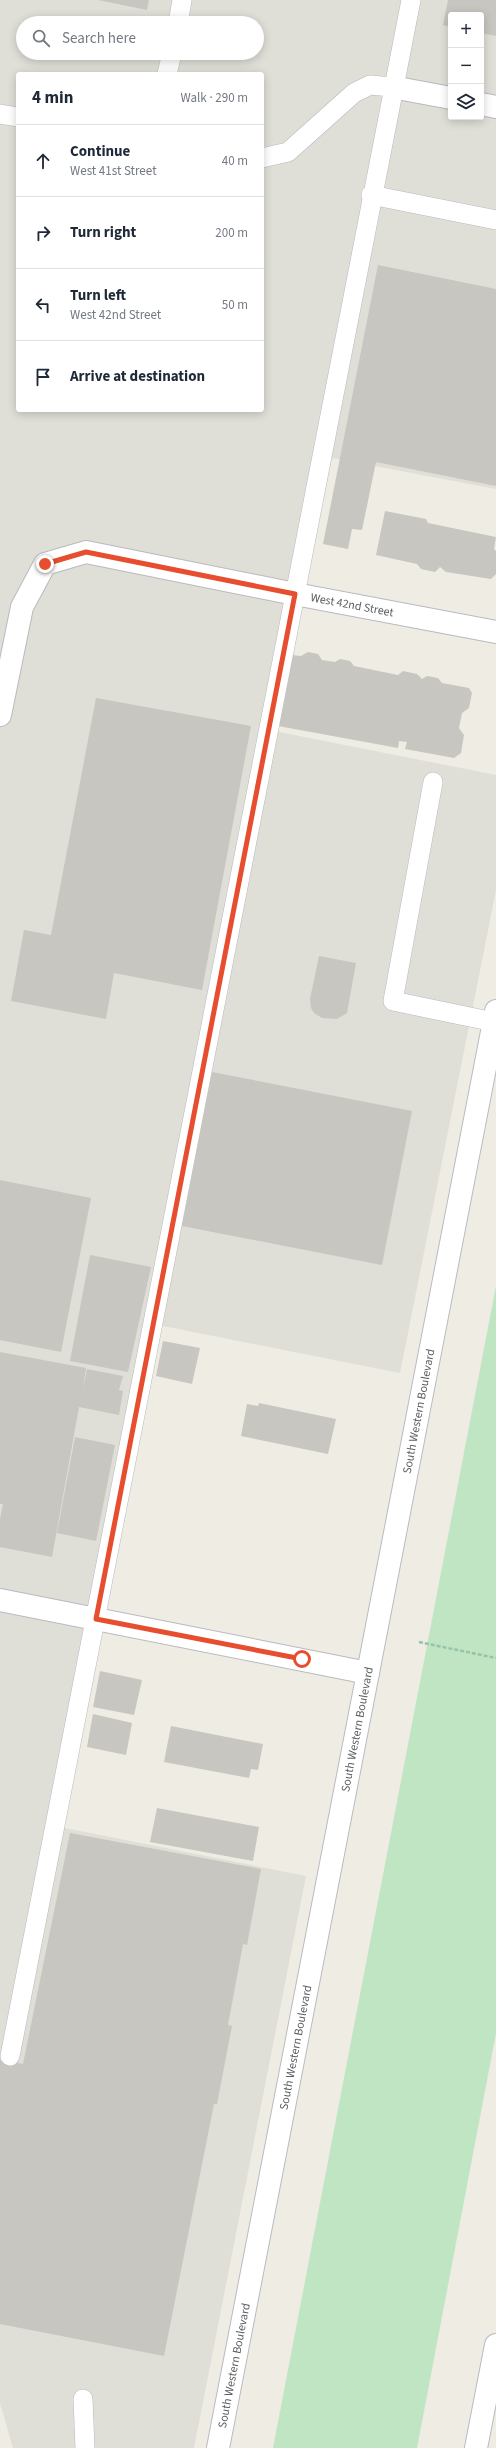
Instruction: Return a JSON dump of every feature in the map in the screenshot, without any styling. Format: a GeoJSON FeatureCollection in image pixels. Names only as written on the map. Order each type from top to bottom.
{"type":"FeatureCollection","features":[{"type":"Feature","properties":{"kind":"street"},"geometry":{"type":"LineString","coordinates":[[392,87],[448,97]]}},
{"type":"Feature","properties":{"kind":"street"},"geometry":{"type":"LineString","coordinates":[[484,105],[496,107]]}},
{"type":"Feature","properties":{"kind":"street","name":"West 42nd Street"},"geometry":{"type":"LineString","coordinates":[[0,715],[22,607],[45,564],[86,552],[496,632]]}},
{"type":"Feature","properties":{"kind":"street","name":"South Western Boulevard"},"geometry":{"type":"LineString","coordinates":[[218,2448],[495,1017]]}},
{"type":"Feature","properties":{"kind":"street"},"geometry":{"type":"LineString","coordinates":[[0,1600],[368,1673]]}},
{"type":"Feature","properties":{"kind":"street"},"geometry":{"type":"LineString","coordinates":[[476,2448],[496,2345]]}},
{"type":"Feature","properties":{"kind":"lane"},"geometry":{"type":"LineString","coordinates":[[179,16],[182,0]]}},
{"type":"Feature","properties":{"kind":"lane"},"geometry":{"type":"LineString","coordinates":[[10,2056],[295,594],[392,87],[411,0]]}},
{"type":"Feature","properties":{"kind":"lane"},"geometry":{"type":"LineString","coordinates":[[167,72],[170,60]]}},
{"type":"Feature","properties":{"kind":"lane"},"geometry":{"type":"LineString","coordinates":[[264,158],[288,152],[354,93],[370,85],[392,87]]}},
{"type":"Feature","properties":{"kind":"lane"},"geometry":{"type":"LineString","coordinates":[[0,114],[16,117]]}},
{"type":"Feature","properties":{"kind":"lane"},"geometry":{"type":"LineString","coordinates":[[371,195],[496,220]]}},
{"type":"Feature","properties":{"kind":"lane"},"geometry":{"type":"LineString","coordinates":[[433,782],[393,1001],[495,1017]]}},
{"type":"Feature","properties":{"kind":"lane"},"geometry":{"type":"LineString","coordinates":[[83,2399],[85,2448]]}},
{"type":"Feature","properties":{"kind":"path"},"geometry":{"type":"LineString","coordinates":[[419,1642],[496,1658]]}},
{"type":"Feature","properties":{"kind":"shaded area"},"geometry":{"type":"Polygon","coordinates":[[[0,0],[496,0],[496,489],[322,456],[269,730],[496,775],[496,890],[400,1373],[153,1324],[55,1826],[306,1876],[194,2448],[13,2448],[0,2403],[0,0]]]}},
{"type":"Feature","properties":{"kind":"green space"},"geometry":{"type":"Polygon","coordinates":[[[496,1286],[496,2033],[417,2448],[273,2448],[496,1286]]]}},
{"type":"Feature","properties":{"kind":"building"},"geometry":{"type":"Polygon","coordinates":[[[98,0],[149,0],[147,10],[98,0]]]}},
{"type":"Feature","properties":{"kind":"building"},"geometry":{"type":"Polygon","coordinates":[[[448,0],[496,0],[496,36],[484,34],[484,12],[448,12],[448,26],[443,25],[448,0]]]}},
{"type":"Feature","properties":{"kind":"building"},"geometry":{"type":"Polygon","coordinates":[[[378,265],[496,289],[496,486],[376,462],[362,530],[352,529],[348,549],[323,544],[378,265]]]}},
{"type":"Feature","properties":{"kind":"building"},"geometry":{"type":"Polygon","coordinates":[[[385,511],[426,519],[428,523],[496,537],[494,549],[496,551],[496,574],[491,579],[446,572],[440,567],[435,572],[421,569],[417,564],[376,555],[385,511]]]}},
{"type":"Feature","properties":{"kind":"building"},"geometry":{"type":"Polygon","coordinates":[[[308,652],[318,654],[322,660],[335,662],[340,659],[350,661],[354,666],[398,675],[403,671],[417,674],[422,679],[427,676],[438,678],[442,683],[469,688],[472,693],[469,708],[462,713],[459,728],[464,735],[461,753],[454,758],[405,749],[407,742],[399,741],[398,748],[278,726],[292,655],[301,656],[308,652]]]}},
{"type":"Feature","properties":{"kind":"building"},"geometry":{"type":"Polygon","coordinates":[[[96,698],[251,726],[202,990],[114,973],[106,1019],[11,1001],[24,930],[51,935],[96,698]]]}},
{"type":"Feature","properties":{"kind":"building"},"geometry":{"type":"Polygon","coordinates":[[[319,956],[356,963],[347,1013],[337,1019],[322,1018],[314,1013],[311,1008],[310,999],[319,956]]]}},
{"type":"Feature","properties":{"kind":"building"},"geometry":{"type":"Polygon","coordinates":[[[212,1072],[412,1111],[382,1265],[182,1226],[212,1072]]]}},
{"type":"Feature","properties":{"kind":"building"},"geometry":{"type":"Polygon","coordinates":[[[0,1180],[91,1198],[61,1352],[0,1340],[0,1180]]]}},
{"type":"Feature","properties":{"kind":"building"},"geometry":{"type":"Polygon","coordinates":[[[90,1255],[151,1267],[128,1372],[70,1361],[90,1255]]]}},
{"type":"Feature","properties":{"kind":"building"},"geometry":{"type":"Polygon","coordinates":[[[163,1341],[200,1348],[192,1384],[156,1376],[163,1341]]]}},
{"type":"Feature","properties":{"kind":"building"},"geometry":{"type":"Polygon","coordinates":[[[0,1352],[86,1368],[83,1389],[87,1369],[123,1376],[119,1390],[123,1391],[119,1415],[79,1407],[52,1557],[0,1547],[0,1519],[3,1504],[0,1504],[0,1352]]]}},
{"type":"Feature","properties":{"kind":"building"},"geometry":{"type":"Polygon","coordinates":[[[259,1403],[336,1419],[328,1454],[241,1436],[247,1404],[258,1406],[259,1403]]]}},
{"type":"Feature","properties":{"kind":"building"},"geometry":{"type":"Polygon","coordinates":[[[75,1437],[115,1445],[96,1541],[57,1533],[75,1437]]]}},
{"type":"Feature","properties":{"kind":"building"},"geometry":{"type":"Polygon","coordinates":[[[100,1671],[142,1680],[134,1715],[93,1707],[100,1671]]]}},
{"type":"Feature","properties":{"kind":"building"},"geometry":{"type":"Polygon","coordinates":[[[93,1714],[132,1723],[126,1755],[87,1747],[93,1714]]]}},
{"type":"Feature","properties":{"kind":"building"},"geometry":{"type":"Polygon","coordinates":[[[171,1726],[263,1744],[258,1770],[251,1769],[249,1778],[164,1762],[171,1726]]]}},
{"type":"Feature","properties":{"kind":"building"},"geometry":{"type":"Polygon","coordinates":[[[157,1808],[259,1827],[253,1861],[150,1842],[157,1808]]]}},
{"type":"Feature","properties":{"kind":"building"},"geometry":{"type":"Polygon","coordinates":[[[70,1833],[261,1869],[247,1945],[243,1944],[228,2025],[232,2026],[217,2104],[214,2104],[164,2356],[0,2324],[0,2060],[23,2064],[70,1833]]]}},
{"type":"Feature","properties":{"kind":"route"},"geometry":{"type":"LineString","coordinates":[[45,564],[86,552],[295,594],[96,1619],[302,1659]]}}]}
